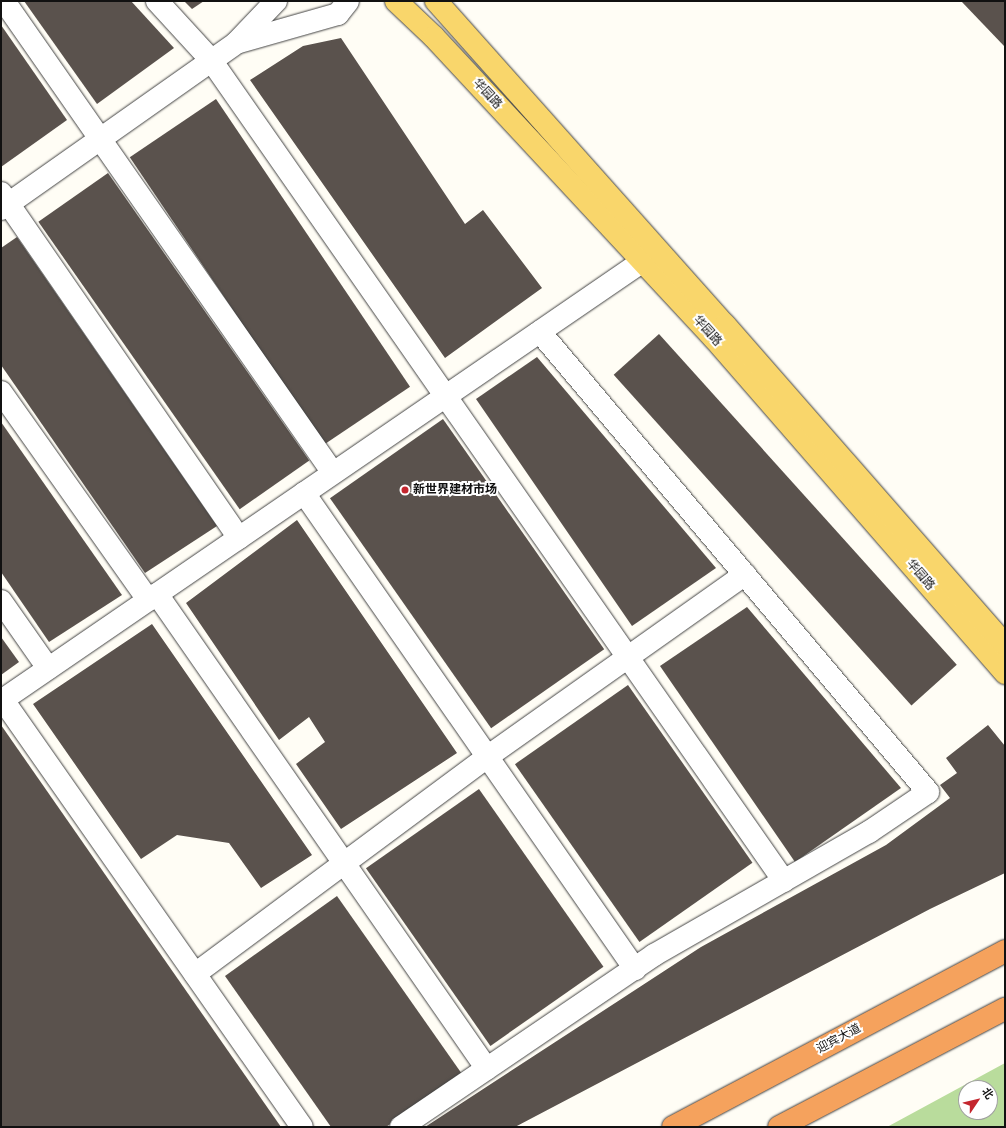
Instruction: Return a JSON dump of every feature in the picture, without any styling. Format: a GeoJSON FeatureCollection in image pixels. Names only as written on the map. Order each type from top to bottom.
{"type":"FeatureCollection","features":[{"type":"Feature","properties":{"kind":"highway","name":"迎宾大道"},"geometry":{"type":"LineString","coordinates":[[673,1127],[1005,951]]}},
{"type":"Feature","properties":{"kind":"highway"},"geometry":{"type":"LineString","coordinates":[[779,1127],[1005,1009]]}},
{"type":"Feature","properties":{"kind":"main road","name":"华园路"},"geometry":{"type":"LineString","coordinates":[[396,1],[434,37],[714,338],[1005,673]]}},
{"type":"Feature","properties":{"kind":"main road","name":"华园路"},"geometry":{"type":"LineString","coordinates":[[436,1],[725,325],[1005,645]]}},
{"type":"Feature","properties":{"kind":"lane"},"geometry":{"type":"LineString","coordinates":[[4,1],[333,473]]}},
{"type":"Feature","properties":{"kind":"lane"},"geometry":{"type":"LineString","coordinates":[[157,1],[211,60],[628,655],[784,881]]}},
{"type":"Feature","properties":{"kind":"lane"},"geometry":{"type":"LineString","coordinates":[[239,538],[3,202],[100,139],[236,43],[276,1]]}},
{"type":"Feature","properties":{"kind":"lane"},"geometry":{"type":"LineString","coordinates":[[236,43],[338,14],[348,1]]}},
{"type":"Feature","properties":{"kind":"lane"},"geometry":{"type":"LineString","coordinates":[[302,1127],[2,700],[643,261]]}},
{"type":"Feature","properties":{"kind":"lane"},"geometry":{"type":"LineString","coordinates":[[401,1127],[635,969],[869,832],[928,792],[540,332]]}},
{"type":"Feature","properties":{"kind":"lane"},"geometry":{"type":"LineString","coordinates":[[1,392],[152,597],[343,863],[487,1069]]}},
{"type":"Feature","properties":{"kind":"lane"},"geometry":{"type":"LineString","coordinates":[[304,493],[635,969]]}},
{"type":"Feature","properties":{"kind":"lane"},"geometry":{"type":"LineString","coordinates":[[195,974],[487,757],[628,655],[745,574]]}},
{"type":"Feature","properties":{"kind":"lane"},"geometry":{"type":"LineString","coordinates":[[1,601],[48,668]]}},
{"type":"Feature","properties":{"kind":"green space"},"geometry":{"type":"Polygon","coordinates":[[[1005,1063],[1005,1127],[887,1127],[958,1088],[958,1120],[998,1120],[998,1080],[974,1080],[1005,1063]]]}},
{"type":"Feature","properties":{"kind":"building"},"geometry":{"type":"Polygon","coordinates":[[[24,1],[131,1],[174,48],[97,104],[24,1]]]}},
{"type":"Feature","properties":{"kind":"building"},"geometry":{"type":"Polygon","coordinates":[[[184,1],[204,1],[192,9],[184,1]]]}},
{"type":"Feature","properties":{"kind":"building"},"geometry":{"type":"Polygon","coordinates":[[[961,1],[1005,1],[1005,47],[961,1]]]}},
{"type":"Feature","properties":{"kind":"building"},"geometry":{"type":"Polygon","coordinates":[[[1,25],[67,120],[1,167],[1,25]]]}},
{"type":"Feature","properties":{"kind":"building"},"geometry":{"type":"Polygon","coordinates":[[[341,38],[465,224],[483,210],[542,288],[445,358],[250,80],[303,46],[341,38]]]}},
{"type":"Feature","properties":{"kind":"building"},"geometry":{"type":"Polygon","coordinates":[[[216,99],[410,387],[324,445],[130,157],[216,99]]]}},
{"type":"Feature","properties":{"kind":"building"},"geometry":{"type":"Polygon","coordinates":[[[108,173],[309,461],[240,509],[38,222],[108,173]]]}},
{"type":"Feature","properties":{"kind":"building"},"geometry":{"type":"Polygon","coordinates":[[[17,237],[217,526],[145,573],[1,365],[1,248],[17,237]]]}},
{"type":"Feature","properties":{"kind":"building"},"geometry":{"type":"Polygon","coordinates":[[[659,334],[957,665],[911,706],[614,375],[659,334]]]}},
{"type":"Feature","properties":{"kind":"building"},"geometry":{"type":"Polygon","coordinates":[[[537,357],[716,568],[632,626],[476,399],[537,357]]]}},
{"type":"Feature","properties":{"kind":"building"},"geometry":{"type":"Polygon","coordinates":[[[443,419],[604,649],[491,728],[330,498],[443,419]]]}},
{"type":"Feature","properties":{"kind":"building"},"geometry":{"type":"Polygon","coordinates":[[[1,422],[122,595],[49,642],[1,572],[1,422]]]}},
{"type":"Feature","properties":{"kind":"building"},"geometry":{"type":"Polygon","coordinates":[[[297,520],[457,753],[341,829],[296,764],[325,742],[309,717],[279,740],[186,603],[297,520]]]}},
{"type":"Feature","properties":{"kind":"building"},"geometry":{"type":"Polygon","coordinates":[[[747,607],[901,788],[795,862],[660,666],[747,607]]]}},
{"type":"Feature","properties":{"kind":"building"},"geometry":{"type":"Polygon","coordinates":[[[152,624],[312,855],[261,888],[229,843],[177,835],[141,859],[33,704],[152,624]]]}},
{"type":"Feature","properties":{"kind":"building"},"geometry":{"type":"Polygon","coordinates":[[[1,637],[19,662],[1,675],[1,637]]]}},
{"type":"Feature","properties":{"kind":"building"},"geometry":{"type":"Polygon","coordinates":[[[628,685],[752,863],[639,942],[515,764],[628,685]]]}},
{"type":"Feature","properties":{"kind":"building"},"geometry":{"type":"Polygon","coordinates":[[[1,725],[281,1127],[1,1127],[1,725]]]}},
{"type":"Feature","properties":{"kind":"building"},"geometry":{"type":"Polygon","coordinates":[[[988,725],[1005,746],[1005,873],[930,909],[515,1127],[425,1127],[701,947],[886,845],[950,798],[940,785],[957,773],[946,758],[988,725]]]}},
{"type":"Feature","properties":{"kind":"building"},"geometry":{"type":"Polygon","coordinates":[[[479,789],[603,967],[490,1046],[366,868],[479,789]]]}},
{"type":"Feature","properties":{"kind":"building"},"geometry":{"type":"Polygon","coordinates":[[[337,896],[462,1074],[386,1127],[331,1127],[225,976],[337,896]]]}},
{"type":"Feature","properties":{"kind":"place","name":"新世界建材市场"},"geometry":{"type":"Point","coordinates":[405,490]}}]}
